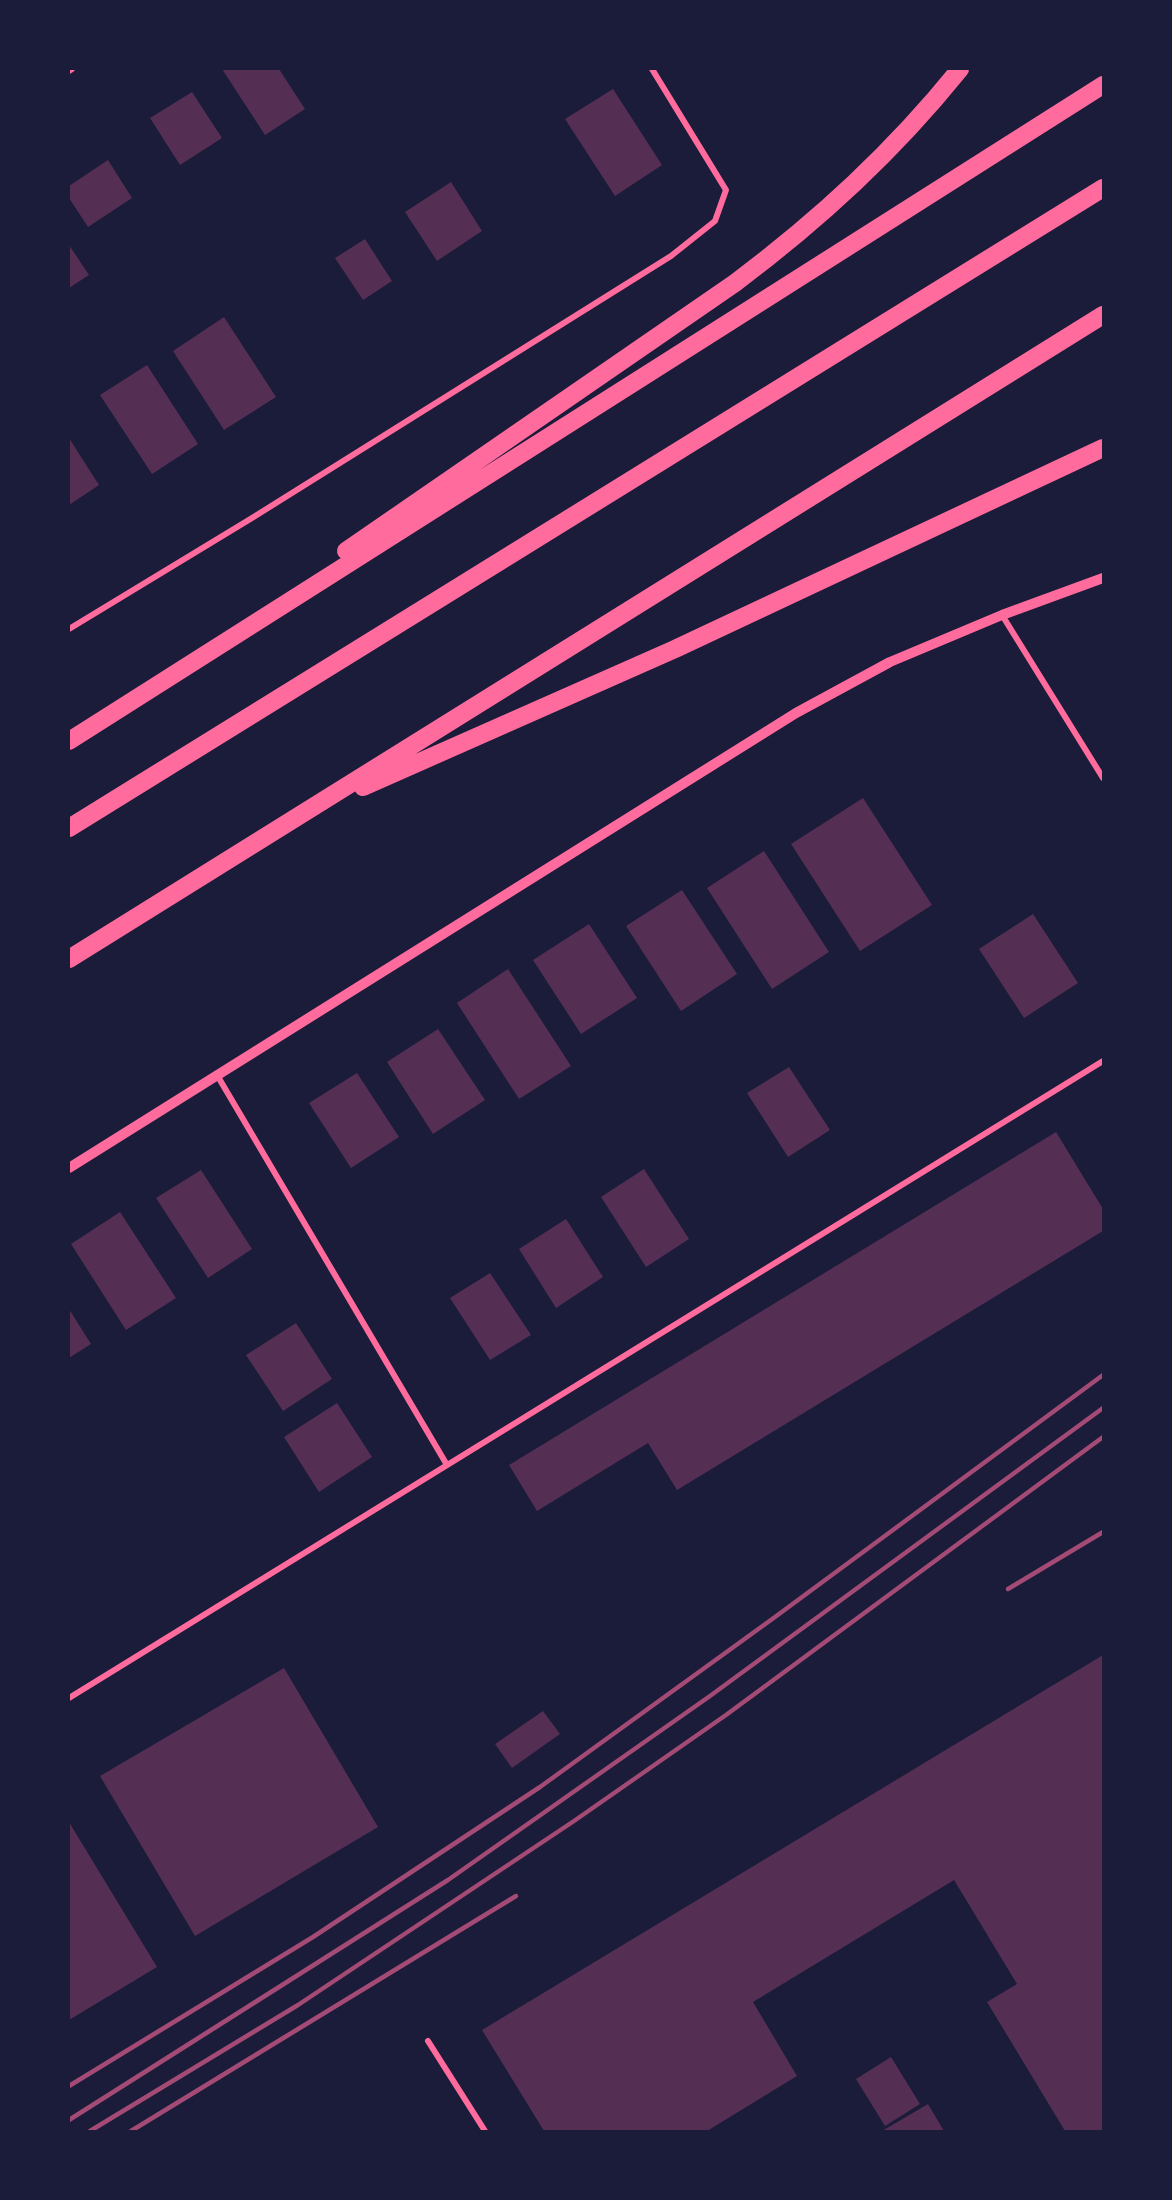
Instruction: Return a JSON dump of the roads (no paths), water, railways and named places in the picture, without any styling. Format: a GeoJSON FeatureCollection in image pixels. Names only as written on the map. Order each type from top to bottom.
{"type":"FeatureCollection","features":[{"type":"Feature","properties":{"kind":"highway"},"geometry":{"type":"LineString","coordinates":[[74,738],[735,283],[779,249],[862,177],[960,69]]}},
{"type":"Feature","properties":{"kind":"highway"},"geometry":{"type":"LineString","coordinates":[[74,738],[1103,85]]}},
{"type":"Feature","properties":{"kind":"highway"},"geometry":{"type":"LineString","coordinates":[[69,828],[1103,188]]}},
{"type":"Feature","properties":{"kind":"highway"},"geometry":{"type":"LineString","coordinates":[[69,959],[1103,315]]}},
{"type":"Feature","properties":{"kind":"highway"},"geometry":{"type":"LineString","coordinates":[[303,814],[675,649],[1103,448]]}},
{"type":"Feature","properties":{"kind":"street"},"geometry":{"type":"LineString","coordinates":[[69,629],[671,256],[715,221],[726,190],[652,69]]}},
{"type":"Feature","properties":{"kind":"street"},"geometry":{"type":"LineString","coordinates":[[69,1168],[796,713],[890,662],[1002,615],[1103,578]]}},
{"type":"Feature","properties":{"kind":"street"},"geometry":{"type":"LineString","coordinates":[[1002,615],[1103,778]]}},
{"type":"Feature","properties":{"kind":"street"},"geometry":{"type":"LineString","coordinates":[[69,1698],[1103,1061]]}},
{"type":"Feature","properties":{"kind":"street"},"geometry":{"type":"LineString","coordinates":[[217,1076],[447,1465]]}},
{"type":"Feature","properties":{"kind":"street"},"geometry":{"type":"LineString","coordinates":[[428,2041],[485,2131]]}},
{"type":"Feature","properties":{"kind":"railway"},"geometry":{"type":"LineString","coordinates":[[69,2086],[313,1937],[540,1787],[1103,1375]]}},
{"type":"Feature","properties":{"kind":"railway"},"geometry":{"type":"LineString","coordinates":[[69,2120],[448,1880],[710,1696],[1103,1408]]}},
{"type":"Feature","properties":{"kind":"railway"},"geometry":{"type":"LineString","coordinates":[[90,2131],[298,2005],[574,1821],[726,1715],[1103,1437]]}},
{"type":"Feature","properties":{"kind":"railway"},"geometry":{"type":"LineString","coordinates":[[1008,1589],[1103,1532]]}},
{"type":"Feature","properties":{"kind":"railway"},"geometry":{"type":"LineString","coordinates":[[131,2131],[516,1896]]}}]}
